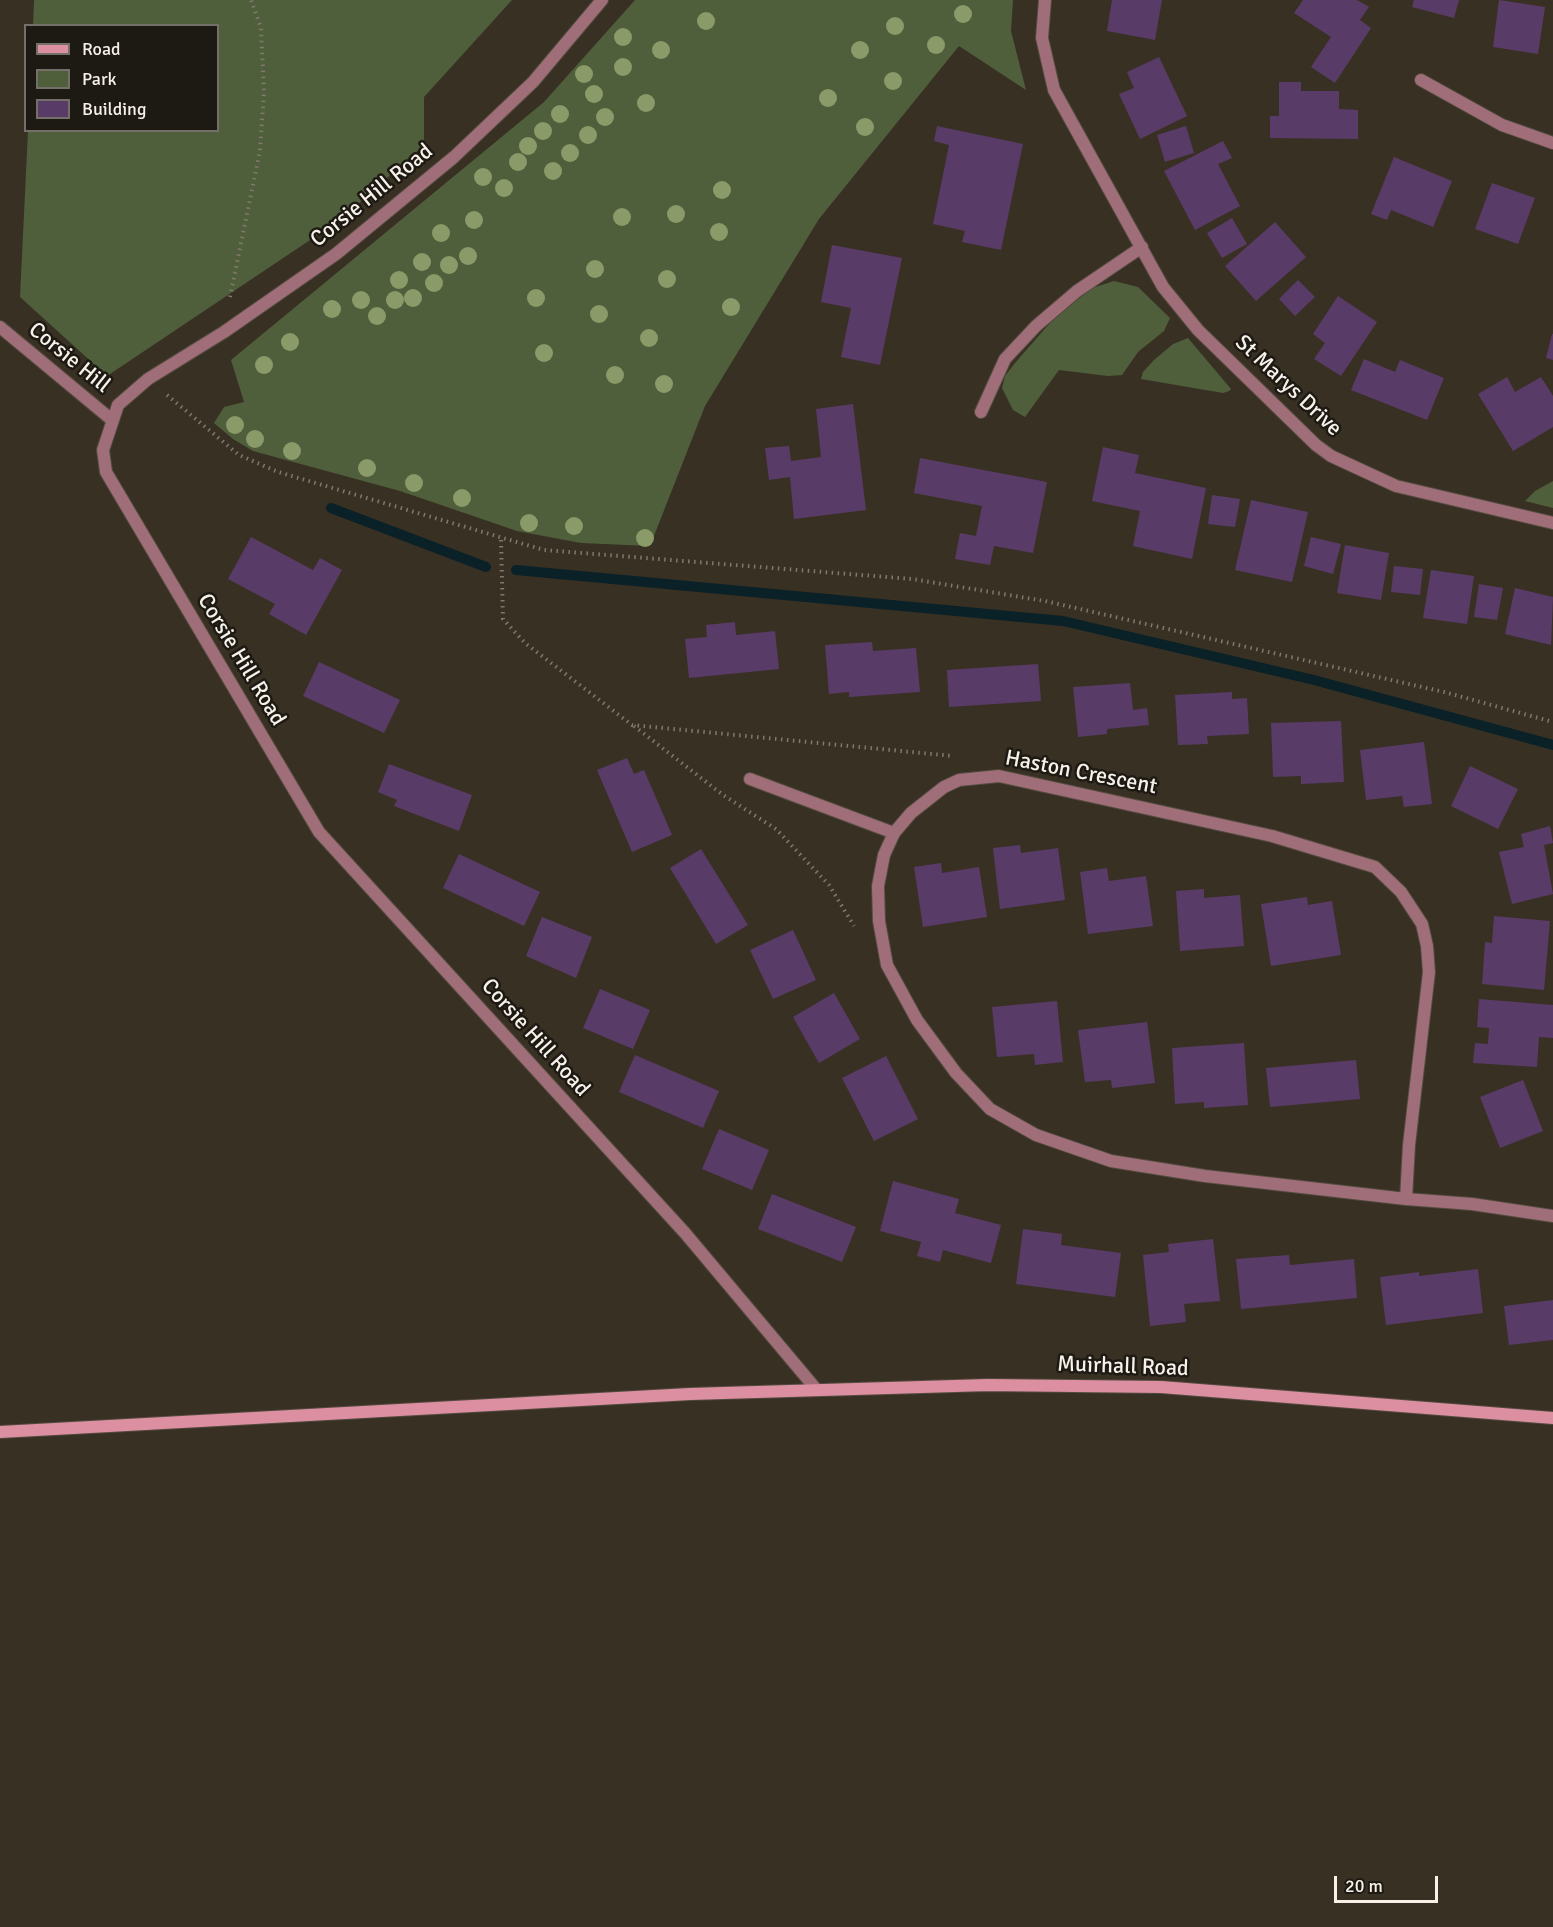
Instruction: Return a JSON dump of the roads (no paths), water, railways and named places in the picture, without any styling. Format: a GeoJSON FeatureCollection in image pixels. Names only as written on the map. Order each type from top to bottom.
{"type":"FeatureCollection","features":[{"type":"Feature","properties":{"kind":"street","name":"Corsie Hill Road"},"geometry":{"type":"LineString","coordinates":[[602,0],[532,82],[454,157],[336,254],[224,332],[148,379],[118,405],[103,450],[106,472],[320,832],[685,1233],[816,1389]]}},
{"type":"Feature","properties":{"kind":"street","name":"St Marys Drive"},"geometry":{"type":"LineString","coordinates":[[1045,0],[1042,38],[1054,90],[1163,287],[1198,330],[1316,445],[1331,456],[1366,475],[1396,486],[1553,523]]}},
{"type":"Feature","properties":{"kind":"street"},"geometry":{"type":"LineString","coordinates":[[1421,80],[1502,125],[1553,143]]}},
{"type":"Feature","properties":{"kind":"street"},"geometry":{"type":"LineString","coordinates":[[981,412],[1005,359],[1035,326],[1077,291],[1142,247]]}},
{"type":"Feature","properties":{"kind":"street","name":"Corsie Hill"},"geometry":{"type":"LineString","coordinates":[[0,327],[112,420]]}},
{"type":"Feature","properties":{"kind":"street","name":"Haston Crescent"},"geometry":{"type":"LineString","coordinates":[[1406,1199],[1409,1145],[1429,972],[1427,946],[1422,924],[1401,892],[1375,867],[1272,836],[999,776],[959,780],[944,787],[911,813],[894,833],[884,855],[878,886],[879,921],[887,965],[917,1020],[956,1073],[990,1109],[1036,1135],[1111,1161],[1205,1176],[1406,1199],[1472,1204],[1553,1216]]}},
{"type":"Feature","properties":{"kind":"street"},"geometry":{"type":"LineString","coordinates":[[750,779],[894,833]]}},
{"type":"Feature","properties":{"kind":"street","name":"Muirhall Road"},"geometry":{"type":"LineString","coordinates":[[0,1432],[690,1394],[988,1385],[1161,1387],[1553,1418]]}},
{"type":"Feature","properties":{"kind":"waterway"},"geometry":{"type":"LineString","coordinates":[[331,508],[486,567]]}},
{"type":"Feature","properties":{"kind":"waterway"},"geometry":{"type":"LineString","coordinates":[[516,570],[1063,621],[1314,680],[1553,745]]}}]}
